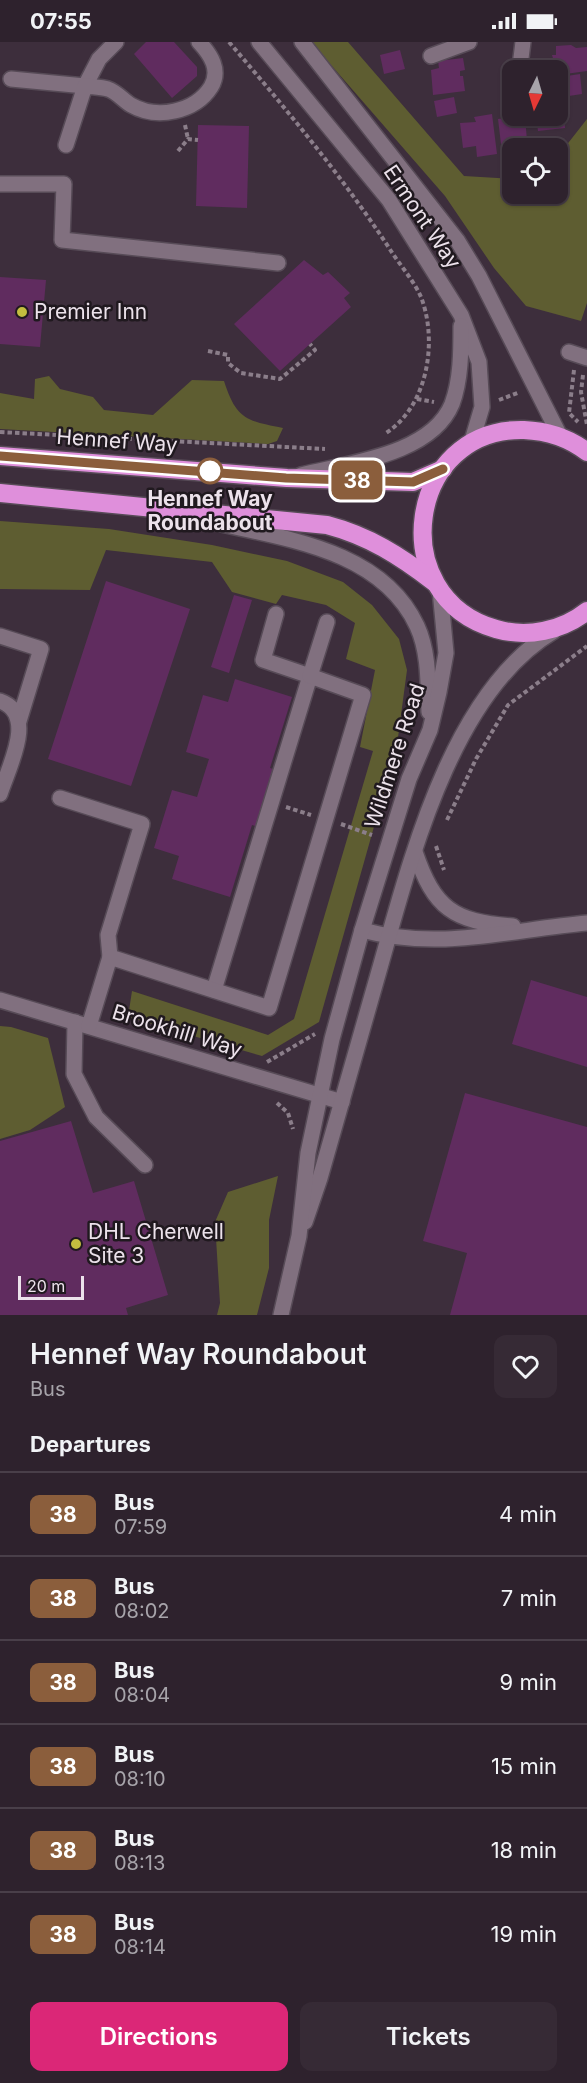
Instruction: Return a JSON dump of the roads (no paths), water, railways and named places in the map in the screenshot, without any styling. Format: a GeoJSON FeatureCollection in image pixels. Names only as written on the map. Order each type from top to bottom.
{"type":"FeatureCollection","features":[{"type":"Feature","properties":{"kind":"highway"},"geometry":{"type":"LineString","coordinates":[[438,586],[424,554],[422,524],[425,505],[443,469],[471,444],[492,434],[514,430],[537,430],[560,436],[587,452]]}},
{"type":"Feature","properties":{"kind":"highway","name":"Hennef Way"},"geometry":{"type":"LineString","coordinates":[[0,456],[286,478],[413,482],[443,469]]}},
{"type":"Feature","properties":{"kind":"highway"},"geometry":{"type":"LineString","coordinates":[[0,493],[302,521],[351,531],[394,552],[438,586],[469,617],[505,632],[545,631],[564,625],[586,612]]}},
{"type":"Feature","properties":{"kind":"street"},"geometry":{"type":"LineString","coordinates":[[66,145],[85,86],[99,59],[116,42]]}},
{"type":"Feature","properties":{"kind":"street"},"geometry":{"type":"LineString","coordinates":[[11,79],[109,89],[133,107],[160,113],[186,109],[204,97],[215,80],[213,58],[199,42]]}},
{"type":"Feature","properties":{"kind":"street","name":"Ermont Way"},"geometry":{"type":"LineString","coordinates":[[259,42],[389,200],[460,315],[479,362],[482,407],[471,444]]}},
{"type":"Feature","properties":{"kind":"street","name":"Ermont Way"},"geometry":{"type":"LineString","coordinates":[[302,42],[457,240],[479,276],[560,436]]}},
{"type":"Feature","properties":{"kind":"street"},"geometry":{"type":"LineString","coordinates":[[431,56],[469,42]]}},
{"type":"Feature","properties":{"kind":"street"},"geometry":{"type":"LineString","coordinates":[[521,60],[523,42]]}},
{"type":"Feature","properties":{"kind":"street"},"geometry":{"type":"LineString","coordinates":[[0,184],[64,184],[62,240],[278,262]]}},
{"type":"Feature","properties":{"kind":"street"},"geometry":{"type":"LineString","coordinates":[[286,478],[402,450],[434,430],[451,405],[455,390],[461,356],[460,315]]}},
{"type":"Feature","properties":{"kind":"street"},"geometry":{"type":"LineString","coordinates":[[148,506],[318,549],[358,564],[377,576],[394,591],[417,626],[428,664],[430,730]]}},
{"type":"Feature","properties":{"kind":"street","name":"Wildmere Road"},"geometry":{"type":"LineString","coordinates":[[299,1236],[302,1195],[319,1096],[362,930],[409,779],[430,730],[446,653],[438,586]]}},
{"type":"Feature","properties":{"kind":"street"},"geometry":{"type":"LineString","coordinates":[[110,957],[269,1008],[363,695],[263,660],[276,614]]}},
{"type":"Feature","properties":{"kind":"street"},"geometry":{"type":"LineString","coordinates":[[214,990],[327,622]]}},
{"type":"Feature","properties":{"kind":"street","name":"Wildmere Road"},"geometry":{"type":"LineString","coordinates":[[281,1315],[299,1236],[320,1178],[401,889],[439,788],[483,698],[517,658],[542,638],[564,625]]}},
{"type":"Feature","properties":{"kind":"street"},"geometry":{"type":"LineString","coordinates":[[0,636],[41,649],[19,721],[18,737],[0,794]]}},
{"type":"Feature","properties":{"kind":"street"},"geometry":{"type":"LineString","coordinates":[[0,701],[16,711],[19,721]]}},
{"type":"Feature","properties":{"kind":"street"},"geometry":{"type":"LineString","coordinates":[[60,798],[142,824],[108,935],[110,957],[82,1024],[74,1074],[96,1117],[145,1165]]}},
{"type":"Feature","properties":{"kind":"street"},"geometry":{"type":"LineString","coordinates":[[414,852],[425,884],[440,902],[461,916],[491,924],[540,927]]}},
{"type":"Feature","properties":{"kind":"street"},"geometry":{"type":"LineString","coordinates":[[362,930],[389,938],[444,940],[587,923]]}},
{"type":"Feature","properties":{"kind":"street","name":"Brookhill Way"},"geometry":{"type":"LineString","coordinates":[[0,1000],[342,1102]]}},
{"type":"Feature","properties":{"kind":"place","name":"Premier Inn"},"geometry":{"type":"Point","coordinates":[22,312]}},
{"type":"Feature","properties":{"kind":"place","name":"Hennef Way Roundabout"},"geometry":{"type":"Point","coordinates":[210,471]}},
{"type":"Feature","properties":{"kind":"place","name":"DHL Cherwell Site 3"},"geometry":{"type":"Point","coordinates":[76,1244]}}]}
